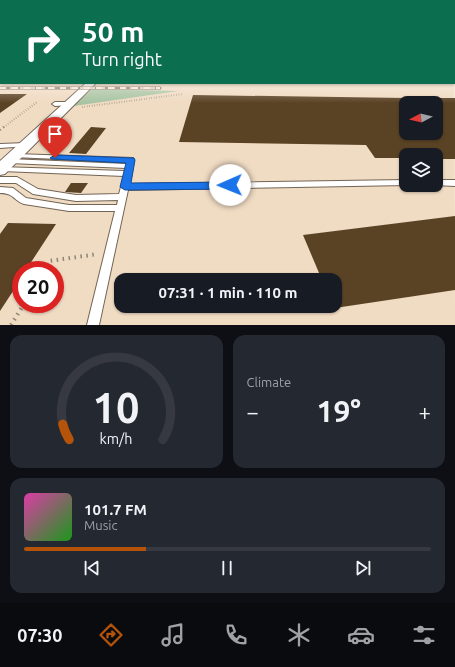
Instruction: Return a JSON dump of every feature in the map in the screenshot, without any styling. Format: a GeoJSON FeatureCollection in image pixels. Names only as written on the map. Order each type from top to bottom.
{"type":"FeatureCollection","features":[{"type":"Feature","properties":{"kind":"street"},"geometry":{"type":"LineString","coordinates":[[5,167],[26,145],[73,106],[90,84]]}},
{"type":"Feature","properties":{"kind":"lane"},"geometry":{"type":"LineString","coordinates":[[55,104],[73,106]]}},
{"type":"Feature","properties":{"kind":"lane"},"geometry":{"type":"LineString","coordinates":[[0,146],[26,145]]}},
{"type":"Feature","properties":{"kind":"lane"},"geometry":{"type":"LineString","coordinates":[[5,167],[57,155],[131,160],[93,325]]}},
{"type":"Feature","properties":{"kind":"lane"},"geometry":{"type":"LineString","coordinates":[[5,167],[130,166]]}},
{"type":"Feature","properties":{"kind":"lane"},"geometry":{"type":"LineString","coordinates":[[5,167],[128,174]]}},
{"type":"Feature","properties":{"kind":"lane"},"geometry":{"type":"LineString","coordinates":[[5,167],[17,180],[36,192],[76,198],[124,192],[399,183]]}},
{"type":"Feature","properties":{"kind":"lane"},"geometry":{"type":"LineString","coordinates":[[443,183],[455,182]]}},
{"type":"Feature","properties":{"kind":"lane"},"geometry":{"type":"LineString","coordinates":[[0,190],[10,190],[24,201],[69,208],[120,208]]}},
{"type":"Feature","properties":{"kind":"path"},"geometry":{"type":"LineString","coordinates":[[73,106],[183,94]]}},
{"type":"Feature","properties":{"kind":"path"},"geometry":{"type":"LineString","coordinates":[[0,130],[37,102]]}},
{"type":"Feature","properties":{"kind":"path"},"geometry":{"type":"LineString","coordinates":[[50,261],[110,253]]}},
{"type":"Feature","properties":{"kind":"path"},"geometry":{"type":"LineString","coordinates":[[11,325],[18,313]]}},
{"type":"Feature","properties":{"kind":"shaded area"},"geometry":{"type":"Polygon","coordinates":[[[0,84],[84,84],[0,159],[0,84]]]}},
{"type":"Feature","properties":{"kind":"shaded area"},"geometry":{"type":"Polygon","coordinates":[[[95,84],[454,84],[455,325],[0,325],[0,182],[95,84]]]}},
{"type":"Feature","properties":{"kind":"green space"},"geometry":{"type":"Polygon","coordinates":[[[92,89],[178,91],[74,106],[92,89]]]}},
{"type":"Feature","properties":{"kind":"building"},"geometry":{"type":"Polygon","coordinates":[[[0,94],[27,94],[0,113],[0,94]]]}},
{"type":"Feature","properties":{"kind":"building"},"geometry":{"type":"Polygon","coordinates":[[[193,95],[399,98],[399,140],[443,140],[443,98],[455,98],[455,159],[443,159],[443,148],[399,148],[399,158],[375,158],[366,145],[179,142],[193,95]]]}},
{"type":"Feature","properties":{"kind":"building"},"geometry":{"type":"Polygon","coordinates":[[[91,127],[106,128],[86,154],[69,153],[91,127]]]}},
{"type":"Feature","properties":{"kind":"building"},"geometry":{"type":"Polygon","coordinates":[[[71,183],[88,183],[81,193],[65,192],[71,183]]]}},
{"type":"Feature","properties":{"kind":"building"},"geometry":{"type":"Polygon","coordinates":[[[455,216],[455,290],[342,307],[342,273],[319,273],[303,235],[455,216]]]}},
{"type":"Feature","properties":{"kind":"building"},"geometry":{"type":"Polygon","coordinates":[[[8,223],[56,224],[32,261],[12,261],[12,293],[0,311],[0,234],[8,223]]]}},
{"type":"Feature","properties":{"kind":"railway"},"geometry":{"type":"LineString","coordinates":[[0,88],[160,88]]}},
{"type":"Feature","properties":{"kind":"route"},"geometry":{"type":"LineString","coordinates":[[55,158],[131,160],[125,187],[230,185]]}}]}
